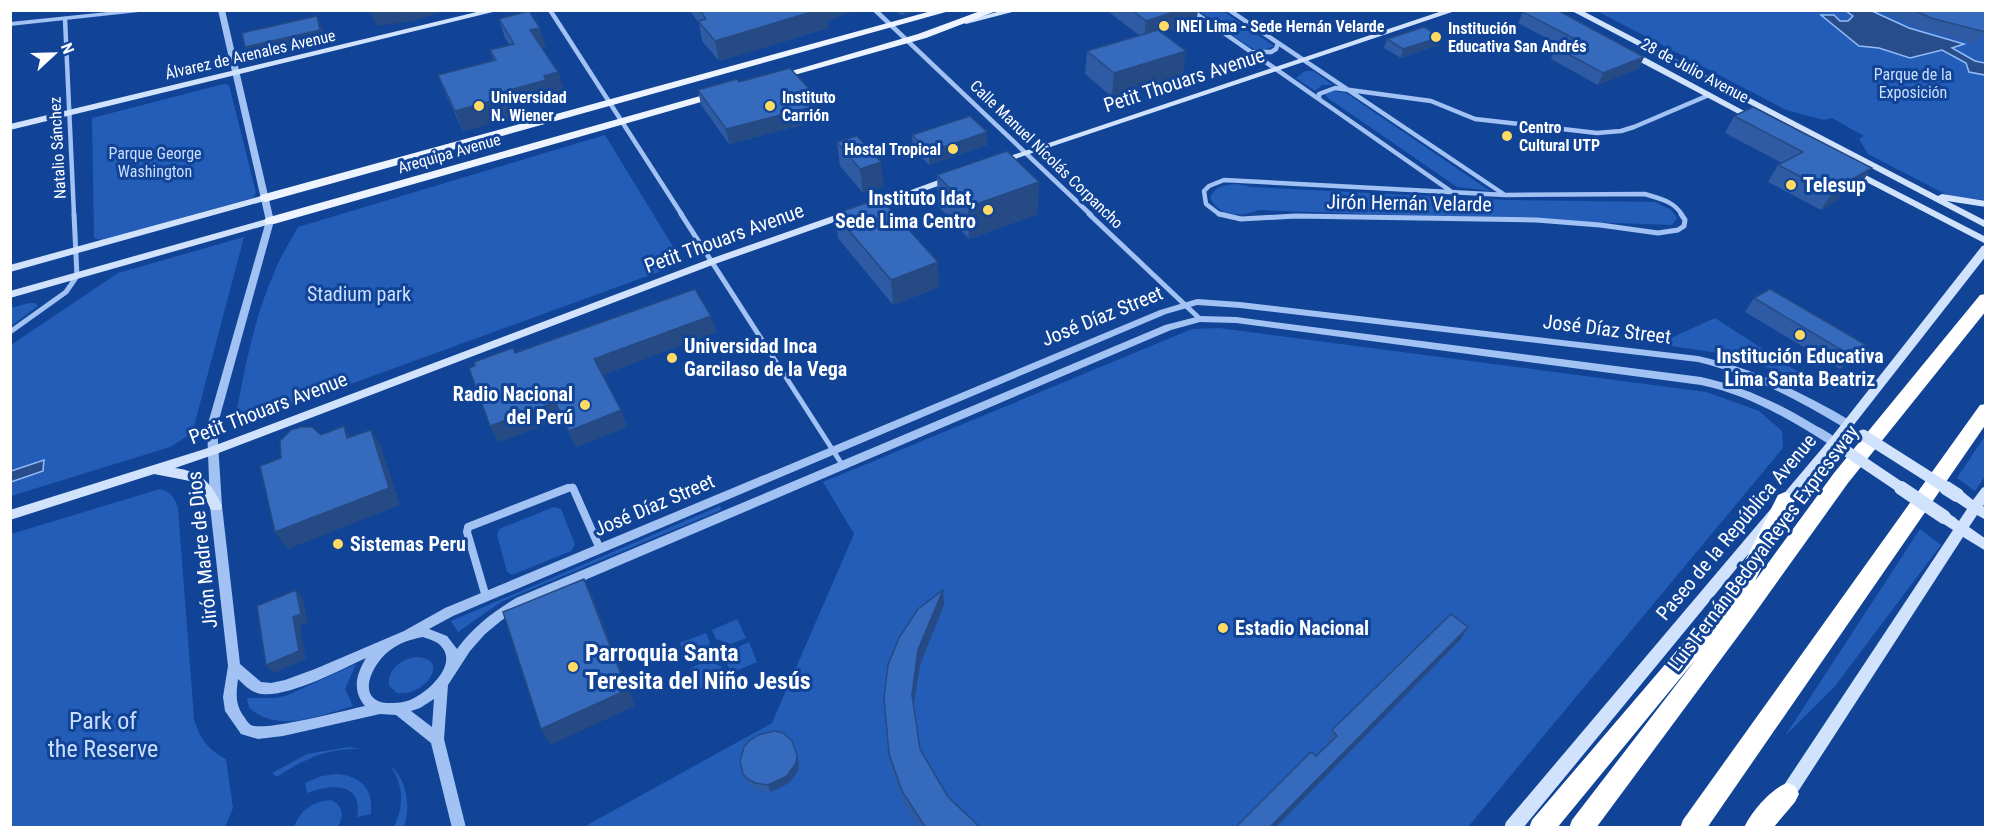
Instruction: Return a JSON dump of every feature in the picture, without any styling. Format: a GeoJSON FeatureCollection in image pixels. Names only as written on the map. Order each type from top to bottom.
{"type":"FeatureCollection","features":[{"type":"Feature","properties":{"kind":"highway","name":"Luis Fernán Bedoya Reyes Expressway"},"geometry":{"type":"LineString","coordinates":[[1581,828],[1743,614],[1841,478],[1986,299]]}},
{"type":"Feature","properties":{"kind":"highway"},"geometry":{"type":"LineString","coordinates":[[1692,828],[1986,410]]}},
{"type":"Feature","properties":{"kind":"highway"},"geometry":{"type":"LineString","coordinates":[[1541,828],[1740,591],[1785,500]]}},
{"type":"Feature","properties":{"kind":"highway"},"geometry":{"type":"LineString","coordinates":[[1756,828],[1787,794]]}},
{"type":"Feature","properties":{"kind":"main road","name":"Álvarez de Arenales Avenue"},"geometry":{"type":"LineString","coordinates":[[10,127],[497,10]]}},
{"type":"Feature","properties":{"kind":"main road"},"geometry":{"type":"LineString","coordinates":[[966,22],[994,10]]}},
{"type":"Feature","properties":{"kind":"main road"},"geometry":{"type":"LineString","coordinates":[[765,80],[966,22],[1016,10]]}},
{"type":"Feature","properties":{"kind":"main road","name":"Petit Thouars Avenue"},"geometry":{"type":"LineString","coordinates":[[992,164],[1454,10]]}},
{"type":"Feature","properties":{"kind":"main road","name":"28 de Julio Avenue"},"geometry":{"type":"LineString","coordinates":[[1574,10],[1986,225]]}},
{"type":"Feature","properties":{"kind":"main road","name":"Arequipa Avenue"},"geometry":{"type":"LineString","coordinates":[[10,269],[946,11]]}},
{"type":"Feature","properties":{"kind":"main road","name":"28 de Julio Avenue"},"geometry":{"type":"LineString","coordinates":[[1620,48],[1762,123]]}},
{"type":"Feature","properties":{"kind":"main road","name":"Arequipa Avenue"},"geometry":{"type":"LineString","coordinates":[[10,295],[732,90]]}},
{"type":"Feature","properties":{"kind":"main road"},"geometry":{"type":"LineString","coordinates":[[1845,167],[1986,241]]}},
{"type":"Feature","properties":{"kind":"main road","name":"Petit Thouars Avenue"},"geometry":{"type":"LineString","coordinates":[[10,515],[212,451],[711,262],[959,176]]}},
{"type":"Feature","properties":{"kind":"main road"},"geometry":{"type":"LineString","coordinates":[[1905,183],[1949,199],[1986,204]]}},
{"type":"Feature","properties":{"kind":"main road","name":"Paseo de la República Avenue"},"geometry":{"type":"LineString","coordinates":[[1512,828],[1834,442],[1986,248]]}},
{"type":"Feature","properties":{"kind":"main road"},"geometry":{"type":"LineString","coordinates":[[1847,424],[1986,515]]}},
{"type":"Feature","properties":{"kind":"main road"},"geometry":{"type":"LineString","coordinates":[[1834,442],[1986,546]]}},
{"type":"Feature","properties":{"kind":"main road"},"geometry":{"type":"LineString","coordinates":[[148,471],[177,472],[195,477],[211,492],[216,506]]}},
{"type":"Feature","properties":{"kind":"main road"},"geometry":{"type":"LineString","coordinates":[[1765,828],[1959,528],[1986,491]]}},
{"type":"Feature","properties":{"kind":"street"},"geometry":{"type":"LineString","coordinates":[[10,24],[154,10]]}},
{"type":"Feature","properties":{"kind":"street"},"geometry":{"type":"LineString","coordinates":[[222,10],[270,221]]}},
{"type":"Feature","properties":{"kind":"street"},"geometry":{"type":"LineString","coordinates":[[550,10],[844,466]]}},
{"type":"Feature","properties":{"kind":"street","name":"Calle Manuel Nicolás Corpancho"},"geometry":{"type":"LineString","coordinates":[[875,10],[1200,319]]}},
{"type":"Feature","properties":{"kind":"street","name":"Jirón Hernán Velarde"},"geometry":{"type":"LineString","coordinates":[[1191,10],[1454,193]]}},
{"type":"Feature","properties":{"kind":"street","name":"Jirón Hernán Velarde"},"geometry":{"type":"LineString","coordinates":[[1229,10],[1506,195]]}},
{"type":"Feature","properties":{"kind":"street","name":"Natalio Sánchez"},"geometry":{"type":"LineString","coordinates":[[65,19],[77,276]]}},
{"type":"Feature","properties":{"kind":"street"},"geometry":{"type":"LineString","coordinates":[[1250,51],[1270,52],[1276,49],[1278,43]]}},
{"type":"Feature","properties":{"kind":"street","name":"Jirón Hernán Velarde"},"geometry":{"type":"LineString","coordinates":[[1319,99],[1319,94],[1325,90],[1346,90],[1431,101],[1475,118],[1597,133],[1621,131],[1634,127],[1709,95]]}},
{"type":"Feature","properties":{"kind":"street","name":"Jirón Hernán Velarde"},"geometry":{"type":"LineString","coordinates":[[1224,180],[1454,193],[1644,194],[1656,196],[1677,207],[1685,220],[1684,226],[1678,230],[1658,233],[1600,225],[1536,220],[1296,216],[1240,219],[1219,214],[1206,204],[1204,197],[1209,186],[1224,180]]}},
{"type":"Feature","properties":{"kind":"street","name":"Jirón Madre de Dios"},"geometry":{"type":"LineString","coordinates":[[270,221],[212,427],[216,506],[234,666],[229,697],[232,711],[246,730],[258,733],[284,730],[380,708]]}},
{"type":"Feature","properties":{"kind":"street"},"geometry":{"type":"LineString","coordinates":[[10,332],[66,292],[77,276]]}},
{"type":"Feature","properties":{"kind":"street","name":"José Díaz Street"},"geometry":{"type":"LineString","coordinates":[[409,634],[449,612],[1095,339],[1185,304],[1220,303],[1698,359],[1724,365],[1770,381],[1815,404],[1847,424]]}},
{"type":"Feature","properties":{"kind":"street","name":"José Díaz Street"},"geometry":{"type":"LineString","coordinates":[[451,670],[463,649],[490,620],[520,602],[1158,331],[1200,319],[1236,320],[1708,382],[1740,391],[1770,404],[1834,442]]}},
{"type":"Feature","properties":{"kind":"street"},"geometry":{"type":"LineString","coordinates":[[486,597],[467,532],[468,527],[572,486],[600,549]]}},
{"type":"Feature","properties":{"kind":"street"},"geometry":{"type":"LineString","coordinates":[[621,540],[629,556]]}},
{"type":"Feature","properties":{"kind":"street"},"geometry":{"type":"LineString","coordinates":[[234,666],[252,684],[259,688],[271,688],[306,678],[396,639],[409,634],[423,632],[445,639],[451,648],[453,658],[451,670],[442,684],[423,701],[398,709],[380,708],[369,702],[363,693],[361,682],[364,670],[372,658],[396,639]]}},
{"type":"Feature","properties":{"kind":"street"},"geometry":{"type":"LineString","coordinates":[[442,684],[437,739],[459,828]]}},
{"type":"Feature","properties":{"kind":"street"},"geometry":{"type":"LineString","coordinates":[[398,709],[437,739]]}},
{"type":"Feature","properties":{"kind":"green space"},"geometry":{"type":"Polygon","coordinates":[[[1199,11],[1223,11],[1274,46],[1261,51],[1251,48],[1199,11]]]}},
{"type":"Feature","properties":{"kind":"green space","name":"Parque de la Exposición"},"geometry":{"type":"Polygon","coordinates":[[[1597,11],[1985,11],[1985,200],[1949,196],[1868,154],[1859,139],[1864,136],[1832,118],[1824,120],[1786,110],[1597,11]]]}},
{"type":"Feature","properties":{"kind":"green space"},"geometry":{"type":"Polygon","coordinates":[[[1305,71],[1313,71],[1333,85],[1322,85],[1315,91],[1296,78],[1305,71]]]}},
{"type":"Feature","properties":{"kind":"green space","name":"Parque George Washington"},"geometry":{"type":"Polygon","coordinates":[[[224,84],[229,85],[256,193],[253,198],[102,240],[94,238],[92,118],[224,84]]]}},
{"type":"Feature","properties":{"kind":"green space"},"geometry":{"type":"Polygon","coordinates":[[[1330,90],[1346,93],[1490,191],[1457,187],[1328,98],[1325,94],[1330,90]]]}},
{"type":"Feature","properties":{"kind":"green space","name":"Stadium park"},"geometry":{"type":"Polygon","coordinates":[[[605,135],[675,250],[664,270],[282,409],[250,416],[237,409],[261,306],[276,267],[298,227],[605,135]]]}},
{"type":"Feature","properties":{"kind":"green space"},"geometry":{"type":"Polygon","coordinates":[[[1237,184],[1251,187],[1507,200],[1655,202],[1671,210],[1677,218],[1672,225],[1258,210],[1244,214],[1224,212],[1213,203],[1210,197],[1222,186],[1237,184]]]}},
{"type":"Feature","properties":{"kind":"green space"},"geometry":{"type":"Polygon","coordinates":[[[244,237],[194,426],[186,437],[170,447],[11,496],[11,345],[118,273],[244,237]]]}},
{"type":"Feature","properties":{"kind":"green space"},"geometry":{"type":"Polygon","coordinates":[[[35,303],[38,306],[11,326],[11,308],[35,303]]]}},
{"type":"Feature","properties":{"kind":"green space"},"geometry":{"type":"Polygon","coordinates":[[[1715,318],[1806,377],[1807,380],[1725,354],[1658,344],[1715,318]]]}},
{"type":"Feature","properties":{"kind":"green space","name":"Estadio Nacional"},"geometry":{"type":"Polygon","coordinates":[[[1219,328],[1706,392],[1759,411],[1782,431],[1783,448],[1468,827],[582,828],[772,723],[854,534],[823,482],[1192,329],[1219,328]]]}},
{"type":"Feature","properties":{"kind":"green space"},"geometry":{"type":"Polygon","coordinates":[[[1985,436],[1985,476],[1975,491],[1957,478],[1985,436]]]}},
{"type":"Feature","properties":{"kind":"green space","name":"Park of the Reserve"},"geometry":{"type":"Polygon","coordinates":[[[160,489],[172,496],[178,508],[194,719],[206,743],[226,759],[233,808],[225,827],[11,827],[11,534],[160,489]]]}},
{"type":"Feature","properties":{"kind":"green space"},"geometry":{"type":"Polygon","coordinates":[[[720,506],[721,510],[501,602],[458,632],[451,621],[720,506]]]}},
{"type":"Feature","properties":{"kind":"green space"},"geometry":{"type":"Polygon","coordinates":[[[554,507],[561,509],[575,545],[571,551],[512,575],[507,572],[497,535],[499,529],[554,507]]]}},
{"type":"Feature","properties":{"kind":"green space"},"geometry":{"type":"Polygon","coordinates":[[[1920,529],[1941,545],[1835,686],[1785,736],[1920,529]]]}},
{"type":"Feature","properties":{"kind":"green space"},"geometry":{"type":"Polygon","coordinates":[[[737,619],[746,638],[731,644],[716,639],[712,630],[737,619]]]}},
{"type":"Feature","properties":{"kind":"green space"},"geometry":{"type":"Polygon","coordinates":[[[706,633],[710,642],[703,657],[688,663],[680,643],[706,633]]]}},
{"type":"Feature","properties":{"kind":"green space"},"geometry":{"type":"Polygon","coordinates":[[[749,642],[757,662],[731,673],[727,664],[734,649],[749,642]]]}},
{"type":"Feature","properties":{"kind":"green space"},"geometry":{"type":"Polygon","coordinates":[[[415,657],[432,663],[431,676],[417,689],[408,693],[397,693],[389,686],[392,671],[400,663],[415,657]]]}},
{"type":"Feature","properties":{"kind":"green space"},"geometry":{"type":"Polygon","coordinates":[[[706,661],[721,666],[726,676],[700,688],[691,668],[706,661]]]}},
{"type":"Feature","properties":{"kind":"green space"},"geometry":{"type":"Polygon","coordinates":[[[356,664],[345,689],[353,706],[314,717],[286,721],[261,716],[249,708],[247,698],[276,698],[288,695],[356,664]]]}},
{"type":"Feature","properties":{"kind":"green space"},"geometry":{"type":"Polygon","coordinates":[[[349,747],[360,749],[337,750],[316,756],[277,777],[272,773],[307,754],[349,747]]]}},
{"type":"Feature","properties":{"kind":"green space"},"geometry":{"type":"Polygon","coordinates":[[[390,765],[400,778],[406,794],[407,811],[404,827],[394,827],[400,811],[401,796],[398,780],[390,765]]]}},
{"type":"Feature","properties":{"kind":"green space"},"geometry":{"type":"Polygon","coordinates":[[[337,774],[353,778],[364,785],[370,797],[371,814],[357,817],[358,805],[355,797],[343,788],[325,788],[307,793],[305,783],[322,776],[337,774]]]}},
{"type":"Feature","properties":{"kind":"green space"},"geometry":{"type":"Polygon","coordinates":[[[331,800],[341,808],[338,827],[294,827],[304,811],[313,804],[331,800]]]}},
{"type":"Feature","properties":{"kind":"shaded area"},"geometry":{"type":"Polygon","coordinates":[[[1846,11],[1872,11],[1909,28],[1964,44],[1952,48],[1975,61],[1985,63],[1985,75],[1969,72],[1966,63],[1942,50],[1910,58],[1879,48],[1859,46],[1821,15],[1834,15],[1840,21],[1848,21],[1853,16],[1846,11]]]}},
{"type":"Feature","properties":{"kind":"shaded area"},"geometry":{"type":"Polygon","coordinates":[[[44,460],[43,471],[11,482],[11,471],[44,460]]]}},
{"type":"Feature","properties":{"kind":"building"},"geometry":{"type":"Polygon","coordinates":[[[700,10],[818,10],[715,41],[698,21],[706,19],[700,10]]]}},
{"type":"Feature","properties":{"kind":"building"},"geometry":{"type":"Polygon","coordinates":[[[1132,10],[1180,10],[1146,21],[1132,10]]]}},
{"type":"Feature","properties":{"kind":"building"},"geometry":{"type":"Polygon","coordinates":[[[1526,10],[1557,10],[1644,57],[1603,73],[1555,47],[1575,39],[1523,12],[1526,10]]]}},
{"type":"Feature","properties":{"kind":"building"},"geometry":{"type":"Polygon","coordinates":[[[1914,10],[1985,10],[1985,32],[1931,18],[1914,10]]]}},
{"type":"Feature","properties":{"kind":"building"},"geometry":{"type":"Polygon","coordinates":[[[529,11],[540,28],[530,30],[558,72],[544,76],[546,80],[503,92],[506,97],[455,111],[438,75],[496,60],[490,50],[514,44],[499,19],[529,11]]]}},
{"type":"Feature","properties":{"kind":"building"},"geometry":{"type":"Polygon","coordinates":[[[317,16],[320,30],[245,47],[242,33],[317,16]]]}},
{"type":"Feature","properties":{"kind":"building"},"geometry":{"type":"Polygon","coordinates":[[[1424,27],[1441,37],[1403,49],[1387,39],[1424,27]]]}},
{"type":"Feature","properties":{"kind":"building"},"geometry":{"type":"Polygon","coordinates":[[[1158,30],[1186,51],[1114,73],[1087,51],[1158,30]]]}},
{"type":"Feature","properties":{"kind":"building"},"geometry":{"type":"Polygon","coordinates":[[[790,68],[823,104],[726,129],[698,90],[737,79],[739,82],[790,68]]]}},
{"type":"Feature","properties":{"kind":"building"},"geometry":{"type":"Polygon","coordinates":[[[1753,107],[1872,168],[1832,193],[1778,165],[1803,152],[1734,116],[1753,107]]]}},
{"type":"Feature","properties":{"kind":"building"},"geometry":{"type":"Polygon","coordinates":[[[970,116],[987,132],[929,152],[912,135],[970,116]]]}},
{"type":"Feature","properties":{"kind":"building"},"geometry":{"type":"Polygon","coordinates":[[[857,136],[881,162],[860,169],[837,142],[857,136]]]}},
{"type":"Feature","properties":{"kind":"building"},"geometry":{"type":"Polygon","coordinates":[[[1007,151],[1039,182],[968,207],[937,175],[1007,151]]]}},
{"type":"Feature","properties":{"kind":"building"},"geometry":{"type":"Polygon","coordinates":[[[880,198],[938,262],[891,280],[835,214],[880,198]]]}},
{"type":"Feature","properties":{"kind":"building"},"geometry":{"type":"Polygon","coordinates":[[[695,289],[711,316],[594,359],[621,410],[569,431],[555,402],[490,426],[469,368],[475,366],[474,362],[513,348],[515,353],[695,289]]]}},
{"type":"Feature","properties":{"kind":"building"},"geometry":{"type":"Polygon","coordinates":[[[1770,289],[1866,345],[1850,355],[1754,298],[1770,289]]]}},
{"type":"Feature","properties":{"kind":"building"},"geometry":{"type":"Polygon","coordinates":[[[344,426],[347,438],[371,430],[389,488],[275,532],[260,466],[281,458],[280,441],[291,430],[312,427],[321,435],[344,426]]]}},
{"type":"Feature","properties":{"kind":"building","name":"Parroquia Santa Teresita del Niño Jesús"},"geometry":{"type":"Polygon","coordinates":[[[584,579],[627,690],[541,729],[503,612],[584,579]]]}},
{"type":"Feature","properties":{"kind":"building"},"geometry":{"type":"Polygon","coordinates":[[[296,590],[301,614],[293,617],[299,651],[266,665],[257,606],[296,590]]]}},
{"type":"Feature","properties":{"kind":"building"},"geometry":{"type":"Polygon","coordinates":[[[943,590],[918,650],[912,695],[920,749],[948,797],[981,828],[926,828],[902,791],[889,754],[884,698],[888,665],[899,638],[918,609],[943,590]]]}},
{"type":"Feature","properties":{"kind":"building"},"geometry":{"type":"Polygon","coordinates":[[[1451,614],[1468,627],[1269,828],[1235,828],[1311,752],[1316,756],[1337,736],[1332,730],[1451,614]]]}},
{"type":"Feature","properties":{"kind":"building"},"geometry":{"type":"Polygon","coordinates":[[[775,731],[783,733],[792,741],[797,755],[796,763],[787,776],[768,785],[755,783],[743,774],[740,761],[744,747],[758,735],[775,731]]]}},
{"type":"Feature","properties":{"kind":"place","name":"INEI Lima - Sede Hernán Velarde"},"geometry":{"type":"Point","coordinates":[1164,26]}},
{"type":"Feature","properties":{"kind":"place","name":"Institución Educativa San Andrés"},"geometry":{"type":"Point","coordinates":[1436,37]}},
{"type":"Feature","properties":{"kind":"place","name":"Universidad N. Wiener"},"geometry":{"type":"Point","coordinates":[479,106]}},
{"type":"Feature","properties":{"kind":"place","name":"Instituto Carrión"},"geometry":{"type":"Point","coordinates":[770,106]}},
{"type":"Feature","properties":{"kind":"place","name":"Centro Cultural UTP"},"geometry":{"type":"Point","coordinates":[1507,136]}},
{"type":"Feature","properties":{"kind":"place","name":"Hostal Tropical"},"geometry":{"type":"Point","coordinates":[953,149]}},
{"type":"Feature","properties":{"kind":"place","name":"Telesup"},"geometry":{"type":"Point","coordinates":[1791,185]}},
{"type":"Feature","properties":{"kind":"place","name":"Instituto Idat, Sede Lima Centro"},"geometry":{"type":"Point","coordinates":[988,210]}},
{"type":"Feature","properties":{"kind":"place","name":"Institución Educativa Lima Santa Beatriz"},"geometry":{"type":"Point","coordinates":[1800,335]}},
{"type":"Feature","properties":{"kind":"place","name":"Universidad Inca Garcilaso de la Vega"},"geometry":{"type":"Point","coordinates":[672,358]}},
{"type":"Feature","properties":{"kind":"place","name":"Radio Nacional del Perú"},"geometry":{"type":"Point","coordinates":[585,405]}},
{"type":"Feature","properties":{"kind":"place","name":"Sistemas Peru"},"geometry":{"type":"Point","coordinates":[338,544]}},
{"type":"Feature","properties":{"kind":"place","name":"Estadio Nacional"},"geometry":{"type":"Point","coordinates":[1223,628]}},
{"type":"Feature","properties":{"kind":"place","name":"Parroquia Santa Teresita del Niño Jesús"},"geometry":{"type":"Point","coordinates":[573,667]}}]}
